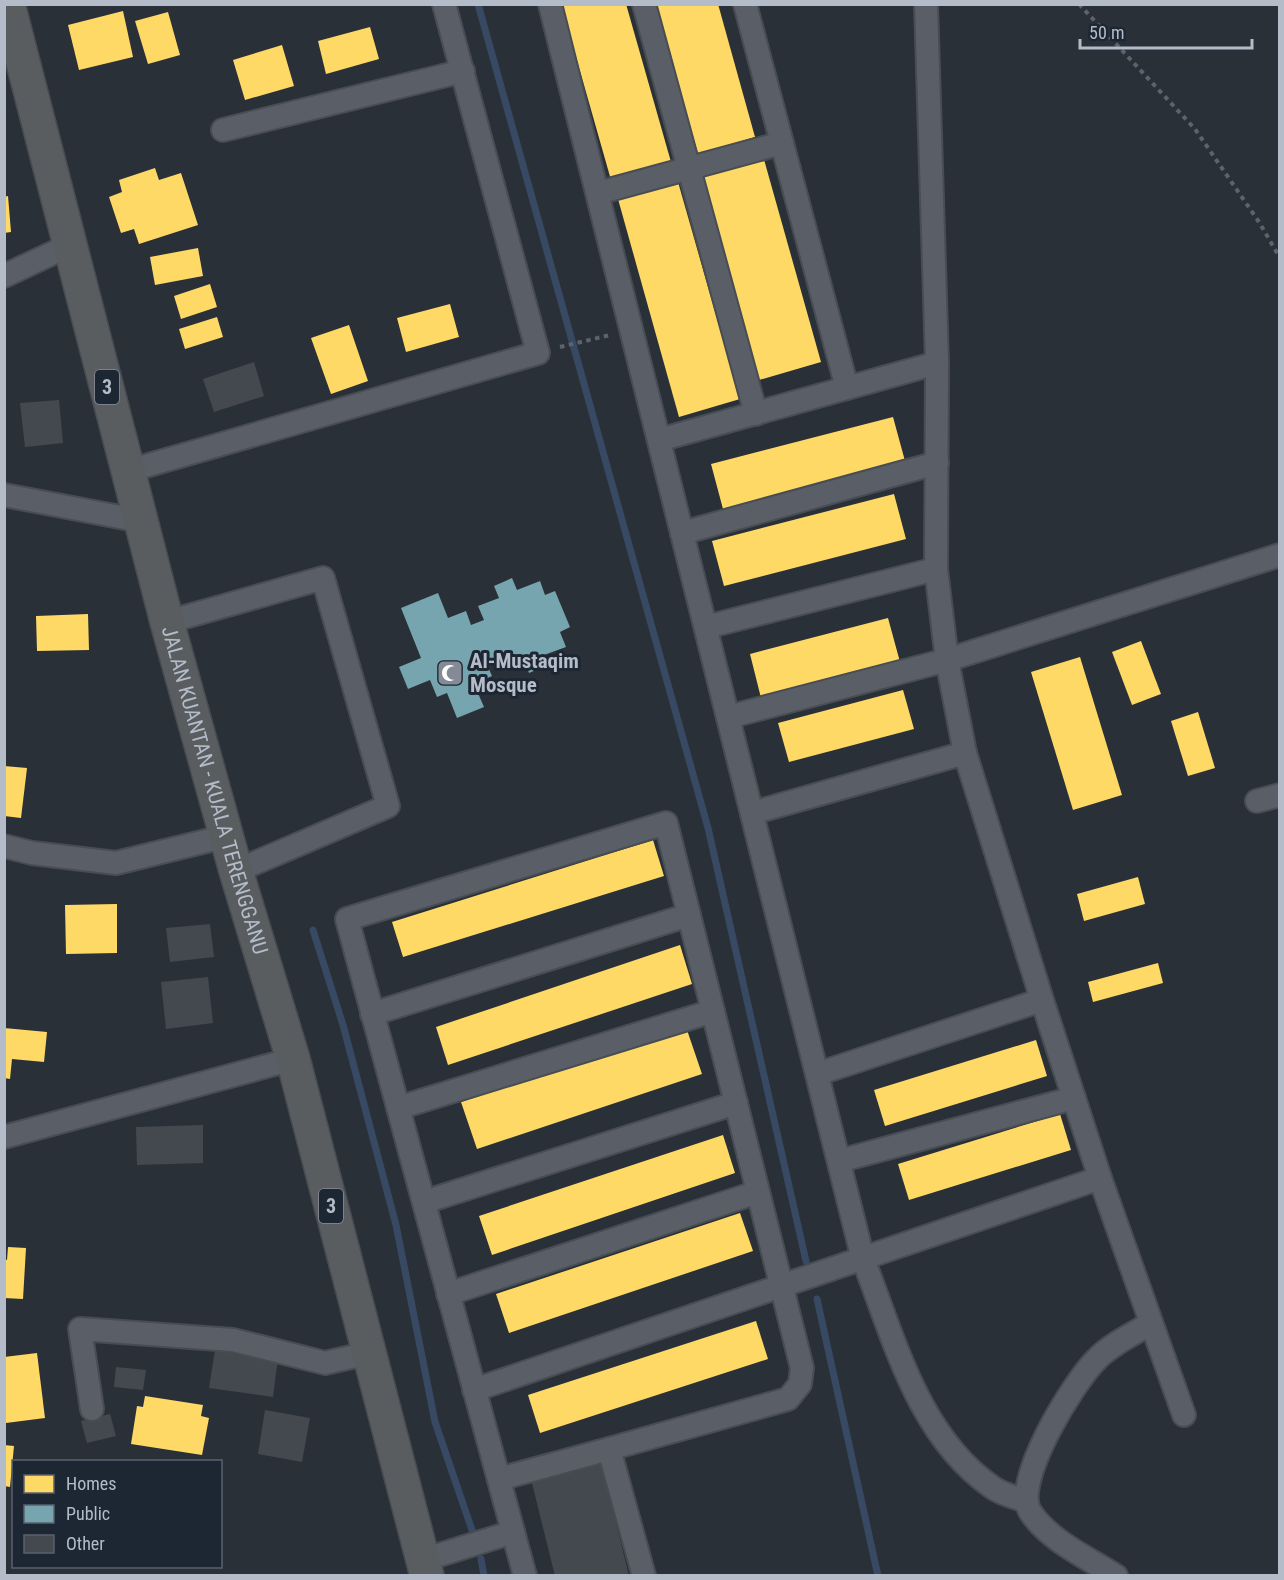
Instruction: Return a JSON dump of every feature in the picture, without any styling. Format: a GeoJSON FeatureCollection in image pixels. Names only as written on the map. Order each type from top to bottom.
{"type":"FeatureCollection","features":[{"type":"Feature","properties":{"kind":"highway","name":"JALAN KUANTAN - KUALA TERENGGANU"},"geometry":{"type":"LineString","coordinates":[[8,4],[10,36],[70,245],[167,622],[226,836],[293,1059],[425,1568]]}},
{"type":"Feature","properties":{"kind":"street"},"geometry":{"type":"LineString","coordinates":[[128,471],[538,353],[444,4]]}},
{"type":"Feature","properties":{"kind":"street"},"geometry":{"type":"LineString","coordinates":[[550,4],[863,1258],[914,1390],[933,1423],[970,1470],[994,1489],[1025,1501]]}},
{"type":"Feature","properties":{"kind":"street"},"geometry":{"type":"LineString","coordinates":[[644,4],[756,414]]}},
{"type":"Feature","properties":{"kind":"street"},"geometry":{"type":"LineString","coordinates":[[745,4],[847,388]]}},
{"type":"Feature","properties":{"kind":"street"},"geometry":{"type":"LineString","coordinates":[[926,4],[937,363],[936,569],[947,660],[965,753],[1042,1000],[1100,1178],[1184,1415]]}},
{"type":"Feature","properties":{"kind":"street"},"geometry":{"type":"LineString","coordinates":[[223,130],[463,71]]}},
{"type":"Feature","properties":{"kind":"street"},"geometry":{"type":"LineString","coordinates":[[598,193],[782,142]]}},
{"type":"Feature","properties":{"kind":"street"},"geometry":{"type":"LineString","coordinates":[[4,276],[70,245]]}},
{"type":"Feature","properties":{"kind":"street"},"geometry":{"type":"LineString","coordinates":[[659,440],[937,363]]}},
{"type":"Feature","properties":{"kind":"street"},"geometry":{"type":"LineString","coordinates":[[682,533],[937,463]]}},
{"type":"Feature","properties":{"kind":"street"},"geometry":{"type":"LineString","coordinates":[[4,495],[141,521]]}},
{"type":"Feature","properties":{"kind":"street"},"geometry":{"type":"LineString","coordinates":[[728,717],[947,660],[1280,555]]}},
{"type":"Feature","properties":{"kind":"street"},"geometry":{"type":"LineString","coordinates":[[706,627],[936,569]]}},
{"type":"Feature","properties":{"kind":"street"},"geometry":{"type":"LineString","coordinates":[[167,622],[323,578],[388,806],[236,870]]}},
{"type":"Feature","properties":{"kind":"street"},"geometry":{"type":"LineString","coordinates":[[752,813],[965,753]]}},
{"type":"Feature","properties":{"kind":"street"},"geometry":{"type":"LineString","coordinates":[[1257,801],[1280,795]]}},
{"type":"Feature","properties":{"kind":"street"},"geometry":{"type":"LineString","coordinates":[[498,1479],[788,1399],[800,1384],[802,1368],[666,823],[347,919],[498,1479],[525,1575]]}},
{"type":"Feature","properties":{"kind":"street"},"geometry":{"type":"LineString","coordinates":[[4,846],[32,853],[116,863],[226,836]]}},
{"type":"Feature","properties":{"kind":"street"},"geometry":{"type":"LineString","coordinates":[[372,1014],[689,915]]}},
{"type":"Feature","properties":{"kind":"street"},"geometry":{"type":"LineString","coordinates":[[817,1074],[1042,1000]]}},
{"type":"Feature","properties":{"kind":"street"},"geometry":{"type":"LineString","coordinates":[[398,1108],[713,1011]]}},
{"type":"Feature","properties":{"kind":"street"},"geometry":{"type":"LineString","coordinates":[[4,1137],[293,1059]]}},
{"type":"Feature","properties":{"kind":"street"},"geometry":{"type":"LineString","coordinates":[[839,1161],[1074,1098]]}},
{"type":"Feature","properties":{"kind":"street"},"geometry":{"type":"LineString","coordinates":[[423,1202],[736,1103]]}},
{"type":"Feature","properties":{"kind":"street"},"geometry":{"type":"LineString","coordinates":[[474,1390],[1100,1178]]}},
{"type":"Feature","properties":{"kind":"street"},"geometry":{"type":"LineString","coordinates":[[448,1294],[758,1192]]}},
{"type":"Feature","properties":{"kind":"street"},"geometry":{"type":"LineString","coordinates":[[1116,1575],[1048,1532],[1030,1513],[1025,1501],[1029,1473],[1072,1389],[1098,1358],[1150,1323]]}},
{"type":"Feature","properties":{"kind":"street"},"geometry":{"type":"LineString","coordinates":[[92,1409],[80,1329],[233,1340],[325,1363],[369,1353]]}},
{"type":"Feature","properties":{"kind":"street"},"geometry":{"type":"LineString","coordinates":[[609,1449],[644,1575]]}},
{"type":"Feature","properties":{"kind":"street"},"geometry":{"type":"LineString","coordinates":[[425,1568],[513,1532]]}},
{"type":"Feature","properties":{"kind":"path"},"geometry":{"type":"LineString","coordinates":[[1079,4],[1195,129],[1259,222],[1280,258]]}},
{"type":"Feature","properties":{"kind":"path"},"geometry":{"type":"LineString","coordinates":[[538,353],[632,330]]}},
{"type":"Feature","properties":{"kind":"building: Homes"},"geometry":{"type":"Polygon","coordinates":[[[561,4],[626,4],[671,162],[611,180],[561,4]]]}},
{"type":"Feature","properties":{"kind":"building: Homes"},"geometry":{"type":"Polygon","coordinates":[[[656,4],[718,4],[755,137],[698,154],[656,4]]]}},
{"type":"Feature","properties":{"kind":"building: Homes"},"geometry":{"type":"Polygon","coordinates":[[[123,11],[133,57],[79,70],[68,25],[123,11]]]}},
{"type":"Feature","properties":{"kind":"building: Homes"},"geometry":{"type":"Polygon","coordinates":[[[168,12],[180,55],[148,64],[135,21],[168,12]]]}},
{"type":"Feature","properties":{"kind":"building: Homes"},"geometry":{"type":"Polygon","coordinates":[[[370,27],[379,59],[326,74],[318,41],[370,27]]]}},
{"type":"Feature","properties":{"kind":"building: Homes"},"geometry":{"type":"Polygon","coordinates":[[[282,45],[294,86],[245,100],[233,60],[282,45]]]}},
{"type":"Feature","properties":{"kind":"building: Homes"},"geometry":{"type":"Polygon","coordinates":[[[763,156],[821,362],[759,380],[701,174],[763,156]]]}},
{"type":"Feature","properties":{"kind":"building: Homes"},"geometry":{"type":"Polygon","coordinates":[[[155,168],[159,180],[181,173],[198,225],[139,244],[134,229],[121,233],[109,197],[122,192],[119,180],[155,168]]]}},
{"type":"Feature","properties":{"kind":"building: Homes"},"geometry":{"type":"Polygon","coordinates":[[[678,182],[740,399],[679,417],[618,199],[678,182]]]}},
{"type":"Feature","properties":{"kind":"building: Homes"},"geometry":{"type":"Polygon","coordinates":[[[8,196],[11,232],[4,233],[4,197],[8,196]]]}},
{"type":"Feature","properties":{"kind":"building: Homes"},"geometry":{"type":"Polygon","coordinates":[[[198,248],[203,276],[155,285],[150,257],[198,248]]]}},
{"type":"Feature","properties":{"kind":"building: Homes"},"geometry":{"type":"Polygon","coordinates":[[[210,284],[217,307],[181,319],[174,296],[210,284]]]}},
{"type":"Feature","properties":{"kind":"building: Homes"},"geometry":{"type":"Polygon","coordinates":[[[450,304],[459,337],[406,352],[397,318],[450,304]]]}},
{"type":"Feature","properties":{"kind":"building: Homes"},"geometry":{"type":"Polygon","coordinates":[[[217,317],[223,337],[185,349],[179,329],[217,317]]]}},
{"type":"Feature","properties":{"kind":"building: Homes"},"geometry":{"type":"Polygon","coordinates":[[[349,325],[368,381],[331,394],[311,338],[349,325]]]}},
{"type":"Feature","properties":{"kind":"building: Homes"},"geometry":{"type":"Polygon","coordinates":[[[893,417],[905,461],[723,509],[711,464],[893,417]]]}},
{"type":"Feature","properties":{"kind":"building: Homes"},"geometry":{"type":"Polygon","coordinates":[[[894,494],[906,539],[724,586],[712,541],[894,494]]]}},
{"type":"Feature","properties":{"kind":"building: Homes"},"geometry":{"type":"Polygon","coordinates":[[[88,614],[89,650],[37,651],[36,616],[88,614]]]}},
{"type":"Feature","properties":{"kind":"building: Homes"},"geometry":{"type":"Polygon","coordinates":[[[888,618],[900,662],[761,698],[750,654],[888,618]]]}},
{"type":"Feature","properties":{"kind":"building: Homes"},"geometry":{"type":"Polygon","coordinates":[[[1141,641],[1161,694],[1132,705],[1112,652],[1141,641]]]}},
{"type":"Feature","properties":{"kind":"building: Homes"},"geometry":{"type":"Polygon","coordinates":[[[1080,657],[1122,795],[1073,810],[1031,672],[1080,657]]]}},
{"type":"Feature","properties":{"kind":"building: Homes"},"geometry":{"type":"Polygon","coordinates":[[[903,690],[914,729],[789,762],[778,723],[903,690]]]}},
{"type":"Feature","properties":{"kind":"building: Homes"},"geometry":{"type":"Polygon","coordinates":[[[1198,712],[1215,768],[1188,776],[1171,721],[1198,712]]]}},
{"type":"Feature","properties":{"kind":"building: Homes"},"geometry":{"type":"Polygon","coordinates":[[[4,766],[27,768],[21,818],[4,816],[4,766]]]}},
{"type":"Feature","properties":{"kind":"building: Homes"},"geometry":{"type":"Polygon","coordinates":[[[653,840],[664,876],[403,957],[392,922],[653,840]]]}},
{"type":"Feature","properties":{"kind":"building: Homes"},"geometry":{"type":"Polygon","coordinates":[[[1138,877],[1145,904],[1084,921],[1077,894],[1138,877]]]}},
{"type":"Feature","properties":{"kind":"building: Homes"},"geometry":{"type":"Polygon","coordinates":[[[117,904],[117,953],[66,954],[65,905],[117,904]]]}},
{"type":"Feature","properties":{"kind":"building: Homes"},"geometry":{"type":"Polygon","coordinates":[[[680,945],[692,984],[448,1065],[436,1027],[680,945]]]}},
{"type":"Feature","properties":{"kind":"building: Homes"},"geometry":{"type":"Polygon","coordinates":[[[1158,963],[1163,983],[1093,1002],[1088,982],[1158,963]]]}},
{"type":"Feature","properties":{"kind":"building: Homes"},"geometry":{"type":"Polygon","coordinates":[[[686,1027],[702,1074],[477,1149],[461,1102],[686,1027]]]}},
{"type":"Feature","properties":{"kind":"building: Homes"},"geometry":{"type":"Polygon","coordinates":[[[4,1028],[47,1032],[44,1062],[12,1059],[10,1079],[4,1078],[4,1028]]]}},
{"type":"Feature","properties":{"kind":"building: Homes"},"geometry":{"type":"Polygon","coordinates":[[[1036,1040],[1047,1076],[885,1126],[874,1090],[1036,1040]]]}},
{"type":"Feature","properties":{"kind":"building: Homes"},"geometry":{"type":"Polygon","coordinates":[[[1060,1114],[1071,1150],[909,1200],[898,1164],[1060,1114]]]}},
{"type":"Feature","properties":{"kind":"building: Homes"},"geometry":{"type":"Polygon","coordinates":[[[723,1135],[735,1173],[492,1255],[479,1216],[723,1135]]]}},
{"type":"Feature","properties":{"kind":"building: Homes"},"geometry":{"type":"Polygon","coordinates":[[[740,1213],[753,1251],[509,1333],[496,1294],[740,1213]]]}},
{"type":"Feature","properties":{"kind":"building: Homes"},"geometry":{"type":"Polygon","coordinates":[[[8,1247],[26,1248],[23,1299],[4,1298],[4,1259],[7,1260],[8,1247]]]}},
{"type":"Feature","properties":{"kind":"building: Homes"},"geometry":{"type":"Polygon","coordinates":[[[756,1321],[768,1359],[540,1433],[528,1395],[756,1321]]]}},
{"type":"Feature","properties":{"kind":"building: Homes"},"geometry":{"type":"Polygon","coordinates":[[[37,1353],[45,1418],[6,1423],[4,1357],[37,1353]]]}},
{"type":"Feature","properties":{"kind":"building: Homes"},"geometry":{"type":"Polygon","coordinates":[[[145,1396],[203,1405],[201,1416],[209,1418],[202,1455],[131,1444],[137,1406],[143,1407],[145,1396]]]}},
{"type":"Feature","properties":{"kind":"building: Homes"},"geometry":{"type":"Polygon","coordinates":[[[4,1445],[14,1446],[10,1487],[4,1486],[4,1445]]]}},
{"type":"Feature","properties":{"kind":"building: Public"},"geometry":{"type":"Polygon","coordinates":[[[512,578],[517,590],[540,581],[545,595],[555,591],[570,627],[560,632],[566,647],[544,655],[548,665],[529,673],[525,663],[505,671],[501,662],[488,667],[492,676],[474,684],[484,707],[457,718],[447,693],[437,697],[430,680],[408,689],[399,667],[421,658],[401,608],[438,593],[448,618],[466,611],[471,625],[484,620],[478,606],[499,598],[494,586],[512,578]]]}},
{"type":"Feature","properties":{"kind":"building: Other"},"geometry":{"type":"Polygon","coordinates":[[[254,362],[264,396],[214,412],[203,379],[254,362]]]}},
{"type":"Feature","properties":{"kind":"building: Other"},"geometry":{"type":"Polygon","coordinates":[[[59,400],[63,443],[25,447],[20,403],[59,400]]]}},
{"type":"Feature","properties":{"kind":"building: Other"},"geometry":{"type":"Polygon","coordinates":[[[210,924],[214,957],[170,962],[166,928],[210,924]]]}},
{"type":"Feature","properties":{"kind":"building: Other"},"geometry":{"type":"Polygon","coordinates":[[[208,977],[213,1023],[166,1029],[161,982],[208,977]]]}},
{"type":"Feature","properties":{"kind":"building: Other"},"geometry":{"type":"Polygon","coordinates":[[[203,1125],[203,1163],[137,1165],[136,1127],[203,1125]]]}},
{"type":"Feature","properties":{"kind":"building: Other"},"geometry":{"type":"Polygon","coordinates":[[[215,1350],[278,1358],[273,1397],[209,1388],[215,1350]]]}},
{"type":"Feature","properties":{"kind":"building: Other"},"geometry":{"type":"Polygon","coordinates":[[[116,1367],[146,1370],[143,1390],[114,1387],[116,1367]]]}},
{"type":"Feature","properties":{"kind":"building: Other"},"geometry":{"type":"Polygon","coordinates":[[[265,1410],[310,1418],[302,1462],[258,1454],[265,1410]]]}},
{"type":"Feature","properties":{"kind":"building: Other"},"geometry":{"type":"Polygon","coordinates":[[[110,1414],[116,1436],[87,1443],[81,1421],[110,1414]]]}},
{"type":"Feature","properties":{"kind":"building: Other"},"geometry":{"type":"Polygon","coordinates":[[[601,1461],[629,1576],[555,1576],[531,1479],[601,1461]]]}},
{"type":"Feature","properties":{"kind":"waterway"},"geometry":{"type":"LineString","coordinates":[[478,4],[708,828],[806,1261]]}},
{"type":"Feature","properties":{"kind":"waterway"},"geometry":{"type":"LineString","coordinates":[[313,930],[343,1025],[396,1225],[435,1422],[472,1530]]}},
{"type":"Feature","properties":{"kind":"waterway"},"geometry":{"type":"LineString","coordinates":[[817,1299],[878,1576]]}},
{"type":"Feature","properties":{"kind":"waterway"},"geometry":{"type":"LineString","coordinates":[[481,1559],[484,1576]]}},
{"type":"Feature","properties":{"kind":"place","name":"Al-Mustaqim Mosque"},"geometry":{"type":"Point","coordinates":[450,673]}}]}
